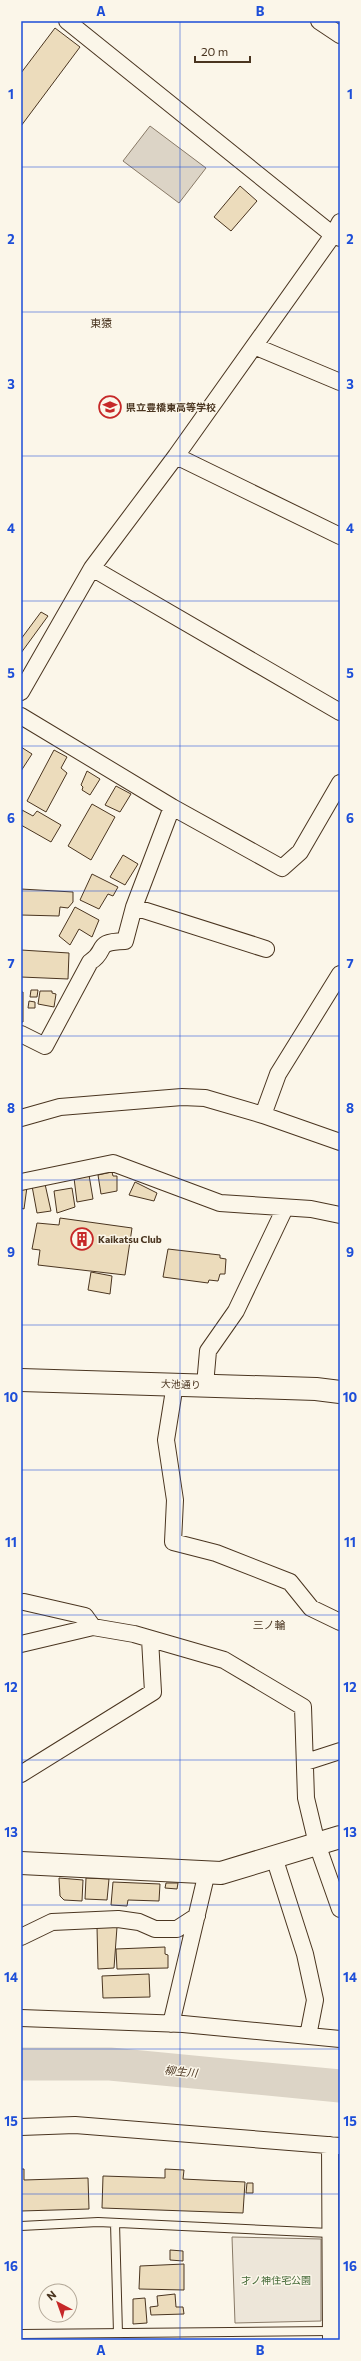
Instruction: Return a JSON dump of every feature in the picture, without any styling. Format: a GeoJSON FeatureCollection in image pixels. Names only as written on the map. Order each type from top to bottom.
{"type":"FeatureCollection","features":[{"type":"Feature","properties":{"kind":"street"},"geometry":{"type":"LineString","coordinates":[[21,692],[92,568],[176,456],[254,346],[338,232],[83,26],[67,21]]}},
{"type":"Feature","properties":{"kind":"street"},"geometry":{"type":"LineString","coordinates":[[320,21],[340,35]]}},
{"type":"Feature","properties":{"kind":"street"},"geometry":{"type":"LineString","coordinates":[[254,346],[340,382]]}},
{"type":"Feature","properties":{"kind":"street"},"geometry":{"type":"LineString","coordinates":[[176,456],[340,536]]}},
{"type":"Feature","properties":{"kind":"street"},"geometry":{"type":"LineString","coordinates":[[92,568],[340,712]]}},
{"type":"Feature","properties":{"kind":"street"},"geometry":{"type":"LineString","coordinates":[[21,716],[172,807],[282,868],[300,852],[340,783]]}},
{"type":"Feature","properties":{"kind":"street"},"geometry":{"type":"LineString","coordinates":[[21,1034],[45,1046],[90,962],[96,958],[102,946],[109,942],[125,942],[134,907],[172,807]]}},
{"type":"Feature","properties":{"kind":"street"},"geometry":{"type":"LineString","coordinates":[[134,907],[266,949]]}},
{"type":"Feature","properties":{"kind":"street"},"geometry":{"type":"LineString","coordinates":[[263,1114],[278,1074],[340,974]]}},
{"type":"Feature","properties":{"kind":"street"},"geometry":{"type":"LineString","coordinates":[[21,1118],[60,1107],[182,1097],[205,1098],[263,1114],[340,1142]]}},
{"type":"Feature","properties":{"kind":"street"},"geometry":{"type":"LineString","coordinates":[[21,1182],[113,1163],[220,1203],[311,1209],[340,1215]]}},
{"type":"Feature","properties":{"kind":"street"},"geometry":{"type":"LineString","coordinates":[[205,1385],[208,1351],[236,1311],[285,1208]]}},
{"type":"Feature","properties":{"kind":"street","name":"大池通り"},"geometry":{"type":"LineString","coordinates":[[21,1380],[316,1389],[340,1392]]}},
{"type":"Feature","properties":{"kind":"street"},"geometry":{"type":"LineString","coordinates":[[175,1384],[166,1440],[175,1500],[173,1542],[216,1553],[290,1582],[311,1608],[340,1622]]}},
{"type":"Feature","properties":{"kind":"street"},"geometry":{"type":"LineString","coordinates":[[22,1605],[85,1616],[93,1627]]}},
{"type":"Feature","properties":{"kind":"street"},"geometry":{"type":"LineString","coordinates":[[21,1644],[93,1627],[150,1639],[224,1660],[303,1707],[306,1798],[316,1844],[339,1903]]}},
{"type":"Feature","properties":{"kind":"street"},"geometry":{"type":"LineString","coordinates":[[21,1774],[153,1692],[150,1639]]}},
{"type":"Feature","properties":{"kind":"street"},"geometry":{"type":"LineString","coordinates":[[306,1762],[340,1751]]}},
{"type":"Feature","properties":{"kind":"street"},"geometry":{"type":"LineString","coordinates":[[21,1864],[221,1873],[340,1837]]}},
{"type":"Feature","properties":{"kind":"street"},"geometry":{"type":"LineString","coordinates":[[274,1857],[305,1954],[315,2000],[308,2036]]}},
{"type":"Feature","properties":{"kind":"street"},"geometry":{"type":"LineString","coordinates":[[171,2024],[207,1872]]}},
{"type":"Feature","properties":{"kind":"street"},"geometry":{"type":"LineString","coordinates":[[21,1937],[52,1922],[118,1919],[139,1922],[155,1929],[177,1929],[196,1916]]}},
{"type":"Feature","properties":{"kind":"street"},"geometry":{"type":"LineString","coordinates":[[21,2018],[171,2024],[340,2039]]}},
{"type":"Feature","properties":{"kind":"street"},"geometry":{"type":"LineString","coordinates":[[21,2127],[75,2125],[335,2146],[330,2233],[330,2335]]}},
{"type":"Feature","properties":{"kind":"lane"},"geometry":{"type":"LineString","coordinates":[[115,2223],[118,2333]]}},
{"type":"Feature","properties":{"kind":"lane"},"geometry":{"type":"LineString","coordinates":[[21,2226],[115,2223],[330,2233]]}},
{"type":"Feature","properties":{"kind":"lane"},"geometry":{"type":"LineString","coordinates":[[21,2334],[118,2333],[330,2335]]}},
{"type":"Feature","properties":{"kind":"green space","name":"才ノ神住宅公園"},"geometry":{"type":"Polygon","coordinates":[[[232,2237],[321,2239],[321,2321],[235,2323],[232,2237]]]}},
{"type":"Feature","properties":{"kind":"shaded area"},"geometry":{"type":"Polygon","coordinates":[[[150,126],[206,168],[179,203],[123,161],[150,126]]]}},
{"type":"Feature","properties":{"kind":"building"},"geometry":{"type":"Polygon","coordinates":[[[55,28],[80,47],[21,126],[21,73],[55,28]]]}},
{"type":"Feature","properties":{"kind":"building"},"geometry":{"type":"Polygon","coordinates":[[[240,186],[257,201],[231,231],[214,217],[240,186]]]}},
{"type":"Feature","properties":{"kind":"building"},"geometry":{"type":"Polygon","coordinates":[[[41,612],[48,616],[21,653],[21,639],[41,612]]]}},
{"type":"Feature","properties":{"kind":"building"},"geometry":{"type":"Polygon","coordinates":[[[21,747],[32,754],[21,771],[21,747]]]}},
{"type":"Feature","properties":{"kind":"building"},"geometry":{"type":"Polygon","coordinates":[[[54,750],[67,757],[61,768],[67,773],[46,812],[27,801],[54,750]]]}},
{"type":"Feature","properties":{"kind":"building"},"geometry":{"type":"Polygon","coordinates":[[[87,771],[100,779],[90,795],[82,790],[83,787],[81,785],[87,771]]]}},
{"type":"Feature","properties":{"kind":"building"},"geometry":{"type":"Polygon","coordinates":[[[116,786],[131,794],[120,812],[105,805],[116,786]]]}},
{"type":"Feature","properties":{"kind":"building"},"geometry":{"type":"Polygon","coordinates":[[[92,804],[115,817],[91,860],[68,846],[92,804]]]}},
{"type":"Feature","properties":{"kind":"building"},"geometry":{"type":"Polygon","coordinates":[[[22,810],[33,816],[37,811],[61,825],[51,842],[21,825],[22,810]]]}},
{"type":"Feature","properties":{"kind":"building"},"geometry":{"type":"Polygon","coordinates":[[[123,855],[138,864],[125,885],[110,877],[123,855]]]}},
{"type":"Feature","properties":{"kind":"building"},"geometry":{"type":"Polygon","coordinates":[[[92,874],[118,887],[113,896],[108,894],[99,909],[80,900],[92,874]]]}},
{"type":"Feature","properties":{"kind":"building"},"geometry":{"type":"Polygon","coordinates":[[[21,889],[73,892],[73,902],[68,908],[60,907],[59,916],[21,915],[21,889]]]}},
{"type":"Feature","properties":{"kind":"building"},"geometry":{"type":"Polygon","coordinates":[[[75,907],[99,920],[92,937],[79,929],[70,945],[59,936],[75,907]]]}},
{"type":"Feature","properties":{"kind":"building"},"geometry":{"type":"Polygon","coordinates":[[[21,950],[69,953],[68,979],[21,977],[21,950]]]}},
{"type":"Feature","properties":{"kind":"building"},"geometry":{"type":"Polygon","coordinates":[[[31,990],[38,990],[37,997],[30,997],[31,990]]]}},
{"type":"Feature","properties":{"kind":"building"},"geometry":{"type":"Polygon","coordinates":[[[40,991],[52,991],[52,993],[56,994],[54,1007],[38,1004],[40,991]]]}},
{"type":"Feature","properties":{"kind":"building"},"geometry":{"type":"Polygon","coordinates":[[[21,992],[23,992],[23,1022],[21,1022],[21,992]]]}},
{"type":"Feature","properties":{"kind":"building"},"geometry":{"type":"Polygon","coordinates":[[[29,1001],[35,1002],[35,1008],[28,1008],[29,1001]]]}},
{"type":"Feature","properties":{"kind":"building"},"geometry":{"type":"Polygon","coordinates":[[[112,1172],[113,1176],[117,1176],[117,1191],[101,1194],[98,1175],[112,1172]]]}},
{"type":"Feature","properties":{"kind":"building"},"geometry":{"type":"Polygon","coordinates":[[[89,1175],[93,1199],[77,1202],[74,1178],[89,1175]]]}},
{"type":"Feature","properties":{"kind":"building"},"geometry":{"type":"Polygon","coordinates":[[[135,1182],[157,1193],[154,1201],[129,1195],[135,1182]]]}},
{"type":"Feature","properties":{"kind":"building"},"geometry":{"type":"Polygon","coordinates":[[[45,1184],[51,1211],[37,1213],[32,1186],[45,1184]]]}},
{"type":"Feature","properties":{"kind":"building"},"geometry":{"type":"Polygon","coordinates":[[[21,1186],[27,1187],[24,1209],[21,1208],[21,1186]]]}},
{"type":"Feature","properties":{"kind":"building"},"geometry":{"type":"Polygon","coordinates":[[[72,1188],[75,1207],[57,1213],[54,1191],[72,1188]]]}},
{"type":"Feature","properties":{"kind":"building","name":"Kaikatsu Club"},"geometry":{"type":"Polygon","coordinates":[[[60,1218],[132,1228],[125,1275],[38,1265],[40,1250],[32,1249],[37,1223],[59,1225],[60,1218]]]}},
{"type":"Feature","properties":{"kind":"building"},"geometry":{"type":"Polygon","coordinates":[[[168,1249],[220,1255],[220,1258],[226,1259],[225,1274],[220,1274],[218,1281],[209,1280],[208,1283],[163,1277],[168,1249]]]}},
{"type":"Feature","properties":{"kind":"building"},"geometry":{"type":"Polygon","coordinates":[[[91,1272],[112,1276],[110,1294],[88,1290],[91,1272]]]}},
{"type":"Feature","properties":{"kind":"building"},"geometry":{"type":"Polygon","coordinates":[[[59,1878],[83,1880],[82,1901],[64,1900],[60,1896],[59,1878]]]}},
{"type":"Feature","properties":{"kind":"building"},"geometry":{"type":"Polygon","coordinates":[[[86,1878],[109,1879],[107,1900],[85,1899],[86,1878]]]}},
{"type":"Feature","properties":{"kind":"building"},"geometry":{"type":"Polygon","coordinates":[[[113,1882],[160,1884],[159,1901],[128,1900],[127,1906],[111,1905],[113,1882]]]}},
{"type":"Feature","properties":{"kind":"building"},"geometry":{"type":"Polygon","coordinates":[[[166,1883],[178,1883],[177,1889],[165,1888],[166,1883]]]}},
{"type":"Feature","properties":{"kind":"building"},"geometry":{"type":"Polygon","coordinates":[[[97,1927],[117,1927],[114,1968],[98,1969],[97,1927]]]}},
{"type":"Feature","properties":{"kind":"building"},"geometry":{"type":"Polygon","coordinates":[[[165,1947],[165,1954],[168,1955],[168,1968],[117,1969],[116,1949],[165,1947]]]}},
{"type":"Feature","properties":{"kind":"building"},"geometry":{"type":"Polygon","coordinates":[[[149,1974],[150,1997],[103,1998],[102,1976],[149,1974]]]}},
{"type":"Feature","properties":{"kind":"building"},"geometry":{"type":"Polygon","coordinates":[[[21,2169],[24,2169],[24,2180],[88,2178],[89,2209],[21,2211],[21,2169]]]}},
{"type":"Feature","properties":{"kind":"building"},"geometry":{"type":"Polygon","coordinates":[[[165,2169],[184,2170],[183,2179],[245,2182],[243,2213],[102,2208],[103,2176],[165,2178],[165,2169]]]}},
{"type":"Feature","properties":{"kind":"building"},"geometry":{"type":"Polygon","coordinates":[[[247,2183],[253,2183],[253,2193],[246,2193],[247,2183]]]}},
{"type":"Feature","properties":{"kind":"building"},"geometry":{"type":"Polygon","coordinates":[[[170,2250],[183,2251],[183,2261],[170,2260],[170,2250]]]}},
{"type":"Feature","properties":{"kind":"building"},"geometry":{"type":"Polygon","coordinates":[[[184,2264],[184,2290],[139,2289],[140,2266],[184,2264]]]}},
{"type":"Feature","properties":{"kind":"building"},"geometry":{"type":"Polygon","coordinates":[[[175,2294],[176,2307],[183,2307],[184,2314],[151,2315],[150,2307],[158,2306],[157,2296],[175,2294]]]}},
{"type":"Feature","properties":{"kind":"building"},"geometry":{"type":"Polygon","coordinates":[[[145,2298],[147,2323],[133,2324],[133,2299],[145,2298]]]}},
{"type":"Feature","properties":{"kind":"waterway","name":"柳生川"},"geometry":{"type":"LineString","coordinates":[[21,2064],[110,2064],[340,2086]]}},
{"type":"Feature","properties":{"kind":"place","name":"県立豊橋東高等学校"},"geometry":{"type":"Point","coordinates":[110,407]}},
{"type":"Feature","properties":{"kind":"place","name":"Kaikatsu Club"},"geometry":{"type":"Point","coordinates":[82,1239]}},
{"type":"Feature","properties":{"kind":"district","name":"東猿"},"geometry":{"type":"Point","coordinates":[101,322]}},
{"type":"Feature","properties":{"kind":"district","name":"三ノ輪"},"geometry":{"type":"Point","coordinates":[269,1624]}}]}
